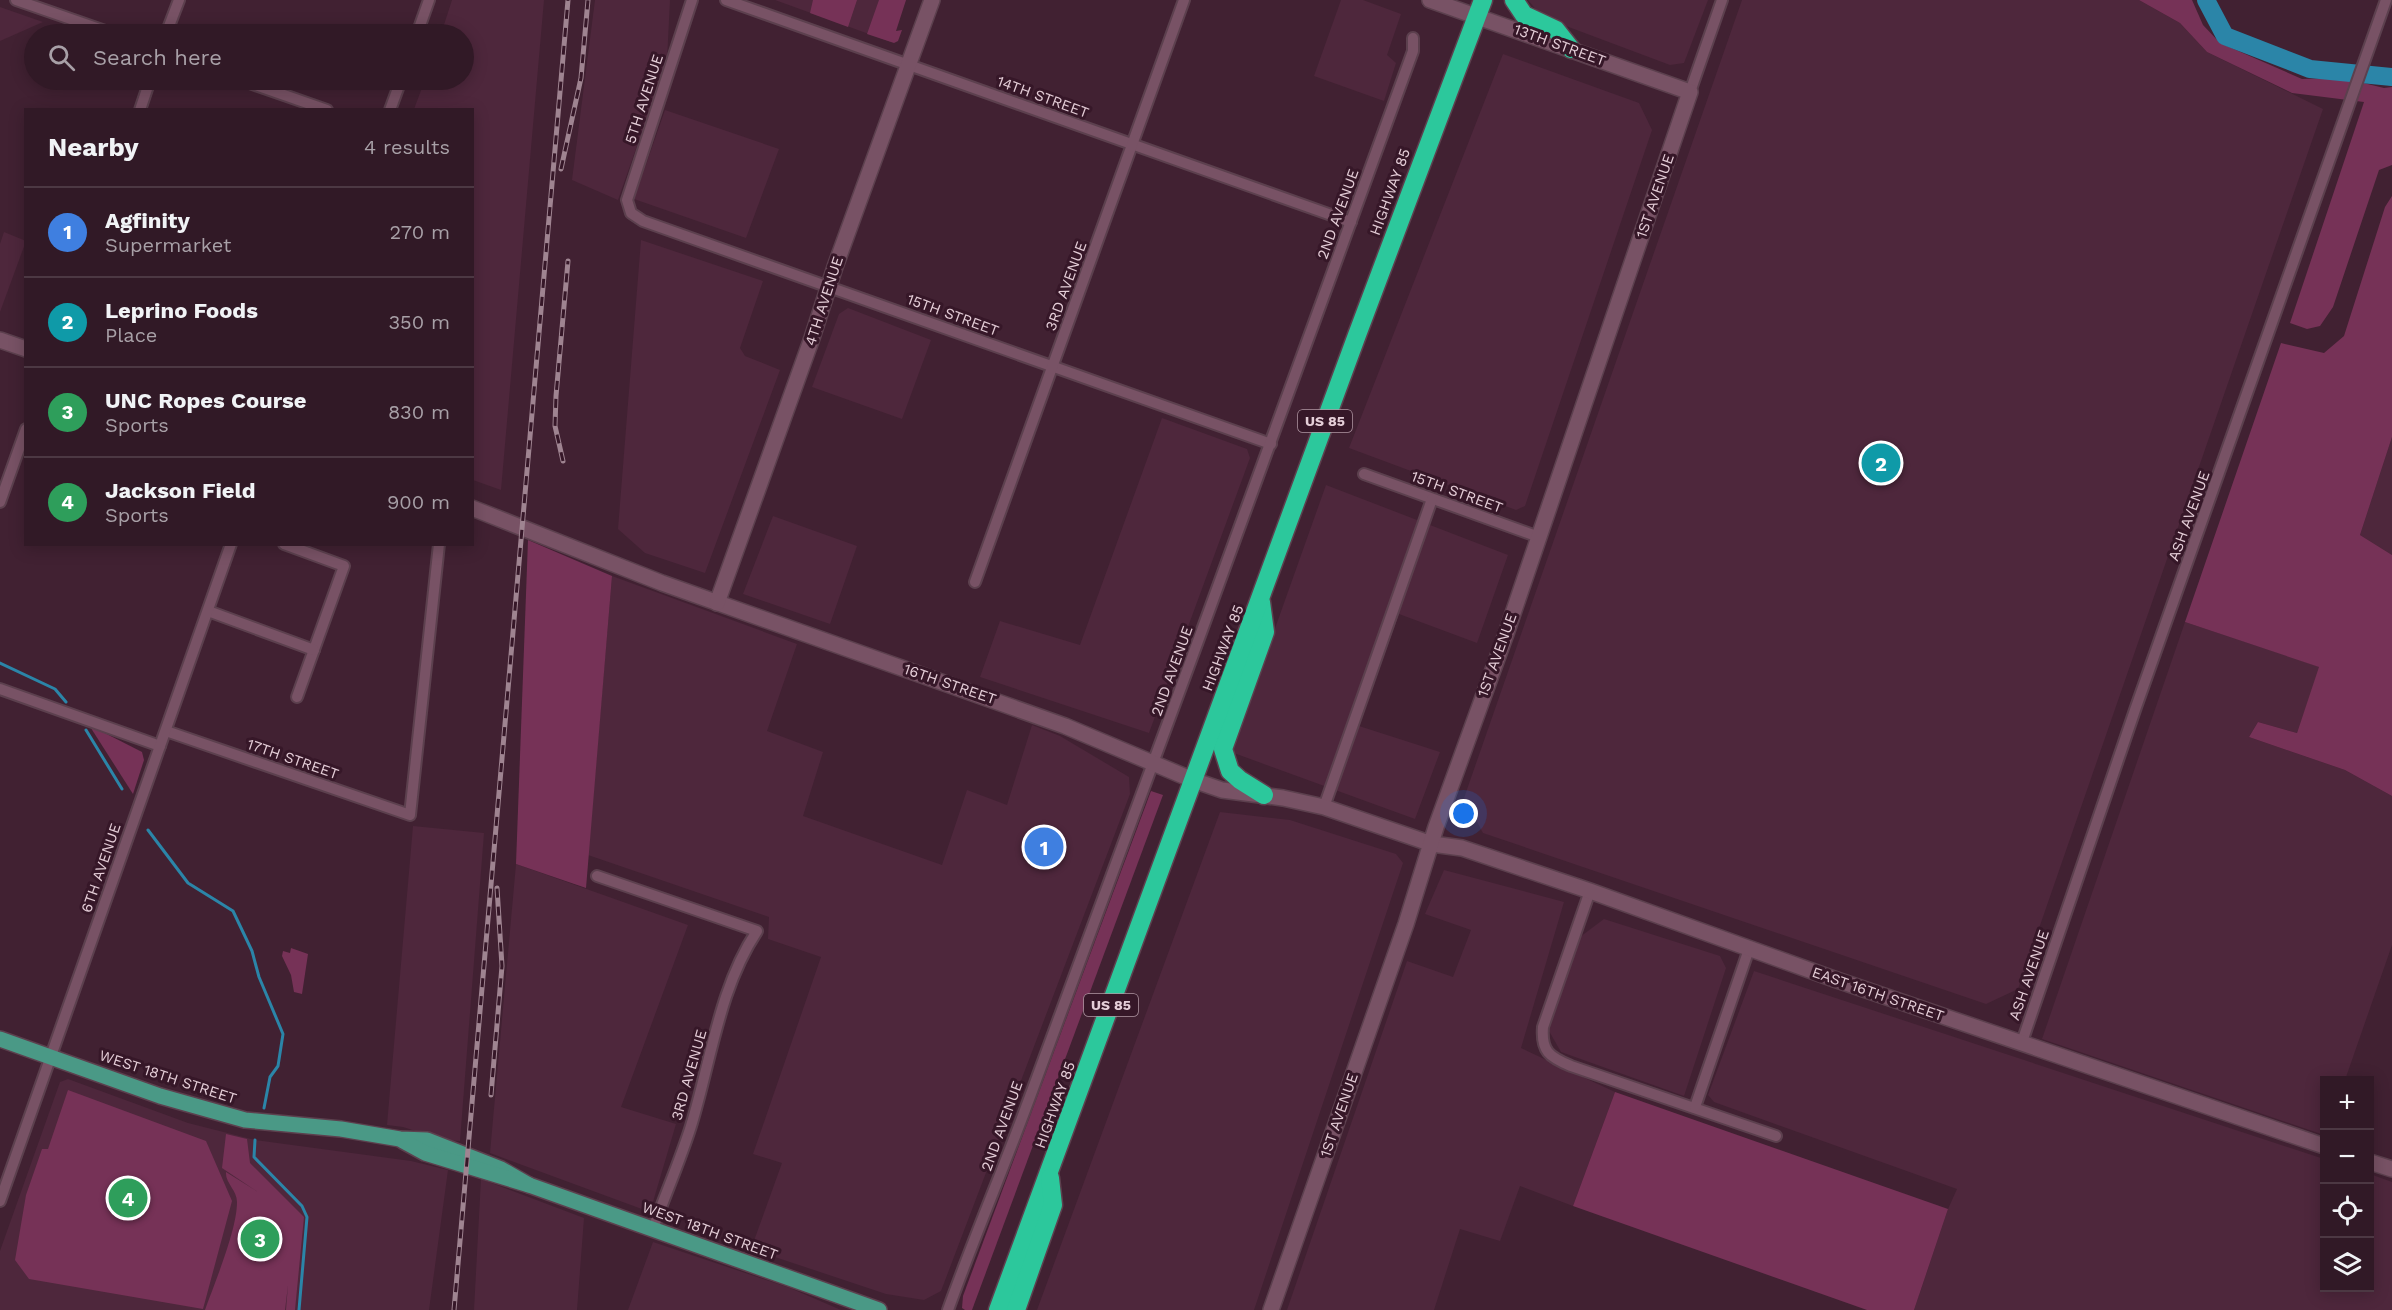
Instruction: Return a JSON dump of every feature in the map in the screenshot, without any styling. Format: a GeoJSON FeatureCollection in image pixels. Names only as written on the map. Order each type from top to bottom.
{"type":"FeatureCollection","features":[{"type":"Feature","properties":{"kind":"highway"},"geometry":{"type":"LineString","coordinates":[[1514,0],[1524,15],[1556,30],[1571,49]]}},
{"type":"Feature","properties":{"kind":"highway","name":"HIGHWAY 85"},"geometry":{"type":"LineString","coordinates":[[998,1310],[1480,8]]}},
{"type":"Feature","properties":{"kind":"highway"},"geometry":{"type":"LineString","coordinates":[[1260,599],[1265,632],[1223,749],[1230,771],[1264,795]]}},
{"type":"Feature","properties":{"kind":"highway"},"geometry":{"type":"LineString","coordinates":[[1016,1310],[1053,1205],[1049,1173]]}},
{"type":"Feature","properties":{"kind":"main road","name":"WEST 18TH STREET"},"geometry":{"type":"LineString","coordinates":[[0,1039],[160,1096],[245,1120],[341,1129],[400,1139],[427,1140],[501,1169],[529,1185],[879,1310]]}},
{"type":"Feature","properties":{"kind":"street"},"geometry":{"type":"LineString","coordinates":[[16,0],[85,24]]}},
{"type":"Feature","properties":{"kind":"street"},"geometry":{"type":"LineString","coordinates":[[170,24],[179,0]]}},
{"type":"Feature","properties":{"kind":"street"},"geometry":{"type":"LineString","coordinates":[[421,24],[429,0]]}},
{"type":"Feature","properties":{"kind":"street","name":"5TH AVENUE"},"geometry":{"type":"LineString","coordinates":[[630,208],[627,200],[692,0]]}},
{"type":"Feature","properties":{"kind":"street","name":"14TH STREET"},"geometry":{"type":"LineString","coordinates":[[726,0],[1351,222]]}},
{"type":"Feature","properties":{"kind":"street","name":"4TH AVENUE"},"geometry":{"type":"LineString","coordinates":[[717,603],[932,0]]}},
{"type":"Feature","properties":{"kind":"street","name":"3RD AVENUE"},"geometry":{"type":"LineString","coordinates":[[975,582],[1184,0]]}},
{"type":"Feature","properties":{"kind":"street","name":"13TH STREET"},"geometry":{"type":"LineString","coordinates":[[1430,0],[1480,8],[1571,49],[1690,92]]}},
{"type":"Feature","properties":{"kind":"street","name":"1ST AVENUE"},"geometry":{"type":"LineString","coordinates":[[1271,1310],[1722,0]]}},
{"type":"Feature","properties":{"kind":"street","name":"ASH AVENUE"},"geometry":{"type":"LineString","coordinates":[[2022,1042],[2135,710],[2386,0]]}},
{"type":"Feature","properties":{"kind":"street","name":"2ND AVENUE"},"geometry":{"type":"LineString","coordinates":[[948,1310],[1025,1109],[1271,444],[1413,51],[1413,39]]}},
{"type":"Feature","properties":{"kind":"street"},"geometry":{"type":"LineString","coordinates":[[141,108],[147,90]]}},
{"type":"Feature","properties":{"kind":"street"},"geometry":{"type":"LineString","coordinates":[[270,90],[321,108]]}},
{"type":"Feature","properties":{"kind":"street"},"geometry":{"type":"LineString","coordinates":[[391,108],[397,90]]}},
{"type":"Feature","properties":{"kind":"street","name":"15TH STREET"},"geometry":{"type":"LineString","coordinates":[[630,208],[631,213],[643,221],[1271,444]]}},
{"type":"Feature","properties":{"kind":"street"},"geometry":{"type":"LineString","coordinates":[[0,340],[24,348]]}},
{"type":"Feature","properties":{"kind":"street"},"geometry":{"type":"LineString","coordinates":[[0,502],[24,435]]}},
{"type":"Feature","properties":{"kind":"street","name":"15TH STREET"},"geometry":{"type":"LineString","coordinates":[[1364,474],[1539,537]]}},
{"type":"Feature","properties":{"kind":"street"},"geometry":{"type":"LineString","coordinates":[[1324,807],[1432,499]]}},
{"type":"Feature","properties":{"kind":"street","name":"16TH STREET"},"geometry":{"type":"LineString","coordinates":[[474,509],[717,603],[1043,717],[1193,780],[1222,790],[1264,795],[1324,807],[1432,844]]}},
{"type":"Feature","properties":{"kind":"street","name":"6TH AVENUE"},"geometry":{"type":"LineString","coordinates":[[0,1201],[230,546]]}},
{"type":"Feature","properties":{"kind":"street"},"geometry":{"type":"LineString","coordinates":[[289,546],[344,566],[297,697]]}},
{"type":"Feature","properties":{"kind":"street","name":"17TH STREET"},"geometry":{"type":"LineString","coordinates":[[165,731],[410,815],[439,546]]}},
{"type":"Feature","properties":{"kind":"street"},"geometry":{"type":"LineString","coordinates":[[208,610],[314,650]]}},
{"type":"Feature","properties":{"kind":"street"},"geometry":{"type":"LineString","coordinates":[[0,689],[160,746]]}},
{"type":"Feature","properties":{"kind":"street","name":"EAST 16TH STREET"},"geometry":{"type":"LineString","coordinates":[[1432,844],[1462,848],[1590,891],[1749,950],[2320,1144]]}},
{"type":"Feature","properties":{"kind":"street","name":"3RD AVENUE"},"geometry":{"type":"LineString","coordinates":[[597,876],[757,931],[731,982],[690,1127],[653,1229]]}},
{"type":"Feature","properties":{"kind":"street"},"geometry":{"type":"LineString","coordinates":[[1590,891],[1543,1027],[1542,1042],[1546,1051],[1558,1061],[1571,1066],[1776,1136]]}},
{"type":"Feature","properties":{"kind":"street"},"geometry":{"type":"LineString","coordinates":[[1695,1107],[1749,950]]}},
{"type":"Feature","properties":{"kind":"street"},"geometry":{"type":"LineString","coordinates":[[2374,1163],[2392,1169]]}},
{"type":"Feature","properties":{"kind":"shaded area"},"geometry":{"type":"Polygon","coordinates":[[[452,0],[544,0],[501,490],[474,480],[474,108],[414,108],[421,90],[474,90],[474,24],[444,24],[452,0]]]}},
{"type":"Feature","properties":{"kind":"shaded area"},"geometry":{"type":"Polygon","coordinates":[[[595,0],[670,0],[667,60],[618,200],[572,180],[595,0]]]}},
{"type":"Feature","properties":{"kind":"shaded area"},"geometry":{"type":"Polygon","coordinates":[[[775,0],[906,0],[891,42],[775,0]]]}},
{"type":"Feature","properties":{"kind":"shaded area"},"geometry":{"type":"Polygon","coordinates":[[[813,0],[857,0],[848,27],[810,13],[813,0]]]}},
{"type":"Feature","properties":{"kind":"shaded area"},"geometry":{"type":"Polygon","coordinates":[[[879,0],[906,0],[896,31],[902,30],[898,41],[894,43],[867,34],[879,0]]]}},
{"type":"Feature","properties":{"kind":"shaded area"},"geometry":{"type":"Polygon","coordinates":[[[1341,0],[1363,0],[1401,14],[1387,55],[1396,63],[1384,101],[1314,76],[1341,0]]]}},
{"type":"Feature","properties":{"kind":"shaded area"},"geometry":{"type":"Polygon","coordinates":[[[1528,0],[1708,0],[1684,63],[1670,65],[1542,17],[1528,0]]]}},
{"type":"Feature","properties":{"kind":"shaded area"},"geometry":{"type":"Polygon","coordinates":[[[1742,0],[2139,0],[2180,23],[2207,52],[2323,109],[2018,989],[1986,1004],[1483,833],[1464,798],[1742,0]]]}},
{"type":"Feature","properties":{"kind":"shaded area"},"geometry":{"type":"Polygon","coordinates":[[[2139,0],[2192,0],[2203,25],[2220,43],[2302,79],[2343,78],[2384,88],[2392,87],[2392,165],[2379,170],[2333,307],[2320,326],[2307,329],[2290,323],[2364,102],[2292,93],[2207,52],[2180,23],[2139,0]]]}},
{"type":"Feature","properties":{"kind":"shaded area"},"geometry":{"type":"Polygon","coordinates":[[[0,7],[43,22],[24,24],[24,30],[0,41],[0,7]]]}},
{"type":"Feature","properties":{"kind":"shaded area"},"geometry":{"type":"Polygon","coordinates":[[[1503,54],[1639,103],[1652,130],[1525,506],[1516,510],[1349,448],[1503,54]]]}},
{"type":"Feature","properties":{"kind":"shaded area"},"geometry":{"type":"Polygon","coordinates":[[[665,110],[779,149],[746,238],[634,199],[665,110]]]}},
{"type":"Feature","properties":{"kind":"shaded area"},"geometry":{"type":"Polygon","coordinates":[[[2392,196],[2392,437],[2360,535],[2392,555],[2392,796],[2345,770],[2249,737],[2258,722],[2297,733],[2319,667],[2185,622],[2281,343],[2324,353],[2344,336],[2385,207],[2392,196]]]}},
{"type":"Feature","properties":{"kind":"shaded area"},"geometry":{"type":"Polygon","coordinates":[[[4,232],[24,240],[24,246],[0,312],[0,244],[4,232]]]}},
{"type":"Feature","properties":{"kind":"shaded area"},"geometry":{"type":"Polygon","coordinates":[[[641,240],[763,281],[740,348],[745,356],[780,370],[705,573],[645,553],[618,529],[641,240]]]}},
{"type":"Feature","properties":{"kind":"shaded area"},"geometry":{"type":"Polygon","coordinates":[[[848,308],[931,340],[902,419],[812,387],[839,314],[848,308]]]}},
{"type":"Feature","properties":{"kind":"shaded area"},"geometry":{"type":"Polygon","coordinates":[[[1162,418],[1247,449],[1250,458],[1149,733],[980,677],[1000,621],[1080,645],[1162,418]]]}},
{"type":"Feature","properties":{"kind":"shaded area"},"geometry":{"type":"Polygon","coordinates":[[[2392,437],[2392,555],[2360,535],[2392,437]]]}},
{"type":"Feature","properties":{"kind":"shaded area"},"geometry":{"type":"Polygon","coordinates":[[[1326,485],[1508,555],[1477,643],[1399,614],[1359,726],[1440,752],[1415,819],[1231,752],[1326,485]]]}},
{"type":"Feature","properties":{"kind":"shaded area"},"geometry":{"type":"Polygon","coordinates":[[[773,516],[857,546],[830,624],[743,594],[773,516]]]}},
{"type":"Feature","properties":{"kind":"shaded area"},"geometry":{"type":"Polygon","coordinates":[[[528,540],[612,576],[586,888],[516,864],[528,540]]]}},
{"type":"Feature","properties":{"kind":"shaded area"},"geometry":{"type":"Polygon","coordinates":[[[612,576],[797,644],[767,731],[823,752],[803,816],[942,865],[967,790],[1007,805],[1032,725],[1060,736],[1129,777],[1130,794],[941,1291],[924,1300],[886,1294],[751,1249],[782,1163],[753,1154],[821,957],[768,939],[769,917],[588,855],[612,576]]]}},
{"type":"Feature","properties":{"kind":"shaded area"},"geometry":{"type":"Polygon","coordinates":[[[2185,622],[2320,667],[2297,733],[2258,722],[2249,737],[2345,770],[2392,796],[2392,945],[2346,1076],[2320,1076],[2320,1134],[2042,1039],[2185,622]]]}},
{"type":"Feature","properties":{"kind":"shaded area"},"geometry":{"type":"Polygon","coordinates":[[[89,725],[142,752],[144,760],[133,794],[89,725]]]}},
{"type":"Feature","properties":{"kind":"shaded area"},"geometry":{"type":"Polygon","coordinates":[[[1151,791],[1163,795],[972,1310],[965,1310],[962,1308],[963,1296],[1151,791]]]}},
{"type":"Feature","properties":{"kind":"shaded area"},"geometry":{"type":"Polygon","coordinates":[[[1220,812],[1290,820],[1396,854],[1403,863],[1254,1310],[1037,1310],[1220,812]]]}},
{"type":"Feature","properties":{"kind":"shaded area"},"geometry":{"type":"Polygon","coordinates":[[[413,826],[484,833],[460,1141],[444,1140],[403,1127],[387,1125],[413,826]]]}},
{"type":"Feature","properties":{"kind":"shaded area"},"geometry":{"type":"Polygon","coordinates":[[[516,864],[688,925],[621,1107],[676,1124],[650,1212],[490,1153],[516,864]]]}},
{"type":"Feature","properties":{"kind":"shaded area"},"geometry":{"type":"Polygon","coordinates":[[[1444,870],[1564,902],[1521,1048],[1615,1092],[1573,1206],[1520,1186],[1500,1241],[1460,1229],[1434,1310],[1287,1310],[1407,961],[1453,977],[1471,930],[1425,914],[1444,870]]]}},
{"type":"Feature","properties":{"kind":"shaded area"},"geometry":{"type":"Polygon","coordinates":[[[1604,919],[1720,956],[1726,968],[1684,1096],[1561,1052],[1549,1031],[1580,937],[1604,919]]]}},
{"type":"Feature","properties":{"kind":"shaded area"},"geometry":{"type":"Polygon","coordinates":[[[291,948],[308,954],[302,994],[294,992],[291,975],[282,956],[283,951],[290,953],[291,948]]]}},
{"type":"Feature","properties":{"kind":"shaded area"},"geometry":{"type":"Polygon","coordinates":[[[1754,971],[2320,1158],[2320,1292],[2374,1292],[2374,1175],[2392,1182],[2392,1310],[1914,1310],[1957,1189],[1714,1102],[1708,1095],[1754,971]]]}},
{"type":"Feature","properties":{"kind":"shaded area"},"geometry":{"type":"Polygon","coordinates":[[[68,1079],[188,1123],[255,1140],[411,1161],[448,1170],[429,1310],[0,1310],[0,1251],[60,1082],[68,1079]]]}},
{"type":"Feature","properties":{"kind":"shaded area"},"geometry":{"type":"Polygon","coordinates":[[[68,1090],[206,1141],[232,1201],[203,1309],[29,1279],[15,1260],[26,1195],[42,1149],[48,1149],[68,1090]]]}},
{"type":"Feature","properties":{"kind":"shaded area"},"geometry":{"type":"Polygon","coordinates":[[[1615,1092],[1948,1209],[1914,1310],[1867,1310],[1573,1206],[1615,1092]]]}},
{"type":"Feature","properties":{"kind":"shaded area"},"geometry":{"type":"Polygon","coordinates":[[[226,1134],[247,1139],[250,1163],[304,1217],[295,1310],[286,1310],[288,1285],[285,1310],[205,1310],[225,1256],[236,1214],[237,1202],[227,1180],[226,1172],[258,1192],[222,1168],[226,1134]]]}},
{"type":"Feature","properties":{"kind":"shaded area"},"geometry":{"type":"Polygon","coordinates":[[[481,1179],[584,1218],[577,1310],[474,1310],[481,1179]]]}},
{"type":"Feature","properties":{"kind":"shaded area"},"geometry":{"type":"Polygon","coordinates":[[[653,1242],[790,1288],[841,1310],[628,1310],[653,1242]]]}},
{"type":"Feature","properties":{"kind":"waterway"},"geometry":{"type":"LineString","coordinates":[[2206,0],[2225,36],[2310,69],[2392,77]]}},
{"type":"Feature","properties":{"kind":"waterway"},"geometry":{"type":"LineString","coordinates":[[0,663],[55,689],[66,702]]}},
{"type":"Feature","properties":{"kind":"waterway"},"geometry":{"type":"LineString","coordinates":[[86,730],[122,789]]}},
{"type":"Feature","properties":{"kind":"waterway"},"geometry":{"type":"LineString","coordinates":[[148,830],[188,883],[233,911],[252,951],[259,977],[283,1034],[278,1066],[270,1077],[264,1108]]}},
{"type":"Feature","properties":{"kind":"waterway"},"geometry":{"type":"LineString","coordinates":[[255,1140],[254,1157],[302,1206],[307,1217],[299,1310]]}},
{"type":"Feature","properties":{"kind":"railway"},"geometry":{"type":"LineString","coordinates":[[454,1310],[568,0]]}},
{"type":"Feature","properties":{"kind":"railway"},"geometry":{"type":"LineString","coordinates":[[561,169],[581,78],[588,0]]}},
{"type":"Feature","properties":{"kind":"railway"},"geometry":{"type":"LineString","coordinates":[[563,461],[555,426],[568,261]]}},
{"type":"Feature","properties":{"kind":"railway"},"geometry":{"type":"LineString","coordinates":[[491,1095],[502,966],[497,888]]}},
{"type":"Feature","properties":{"kind":"place","name":"Leprino Foods"},"geometry":{"type":"Point","coordinates":[1881,463]}},
{"type":"Feature","properties":{"kind":"place","name":"Agfinity"},"geometry":{"type":"Point","coordinates":[1044,847]}},
{"type":"Feature","properties":{"kind":"place","name":"Jackson Field"},"geometry":{"type":"Point","coordinates":[128,1198]}},
{"type":"Feature","properties":{"kind":"place","name":"UNC Ropes Course"},"geometry":{"type":"Point","coordinates":[260,1239]}}]}
